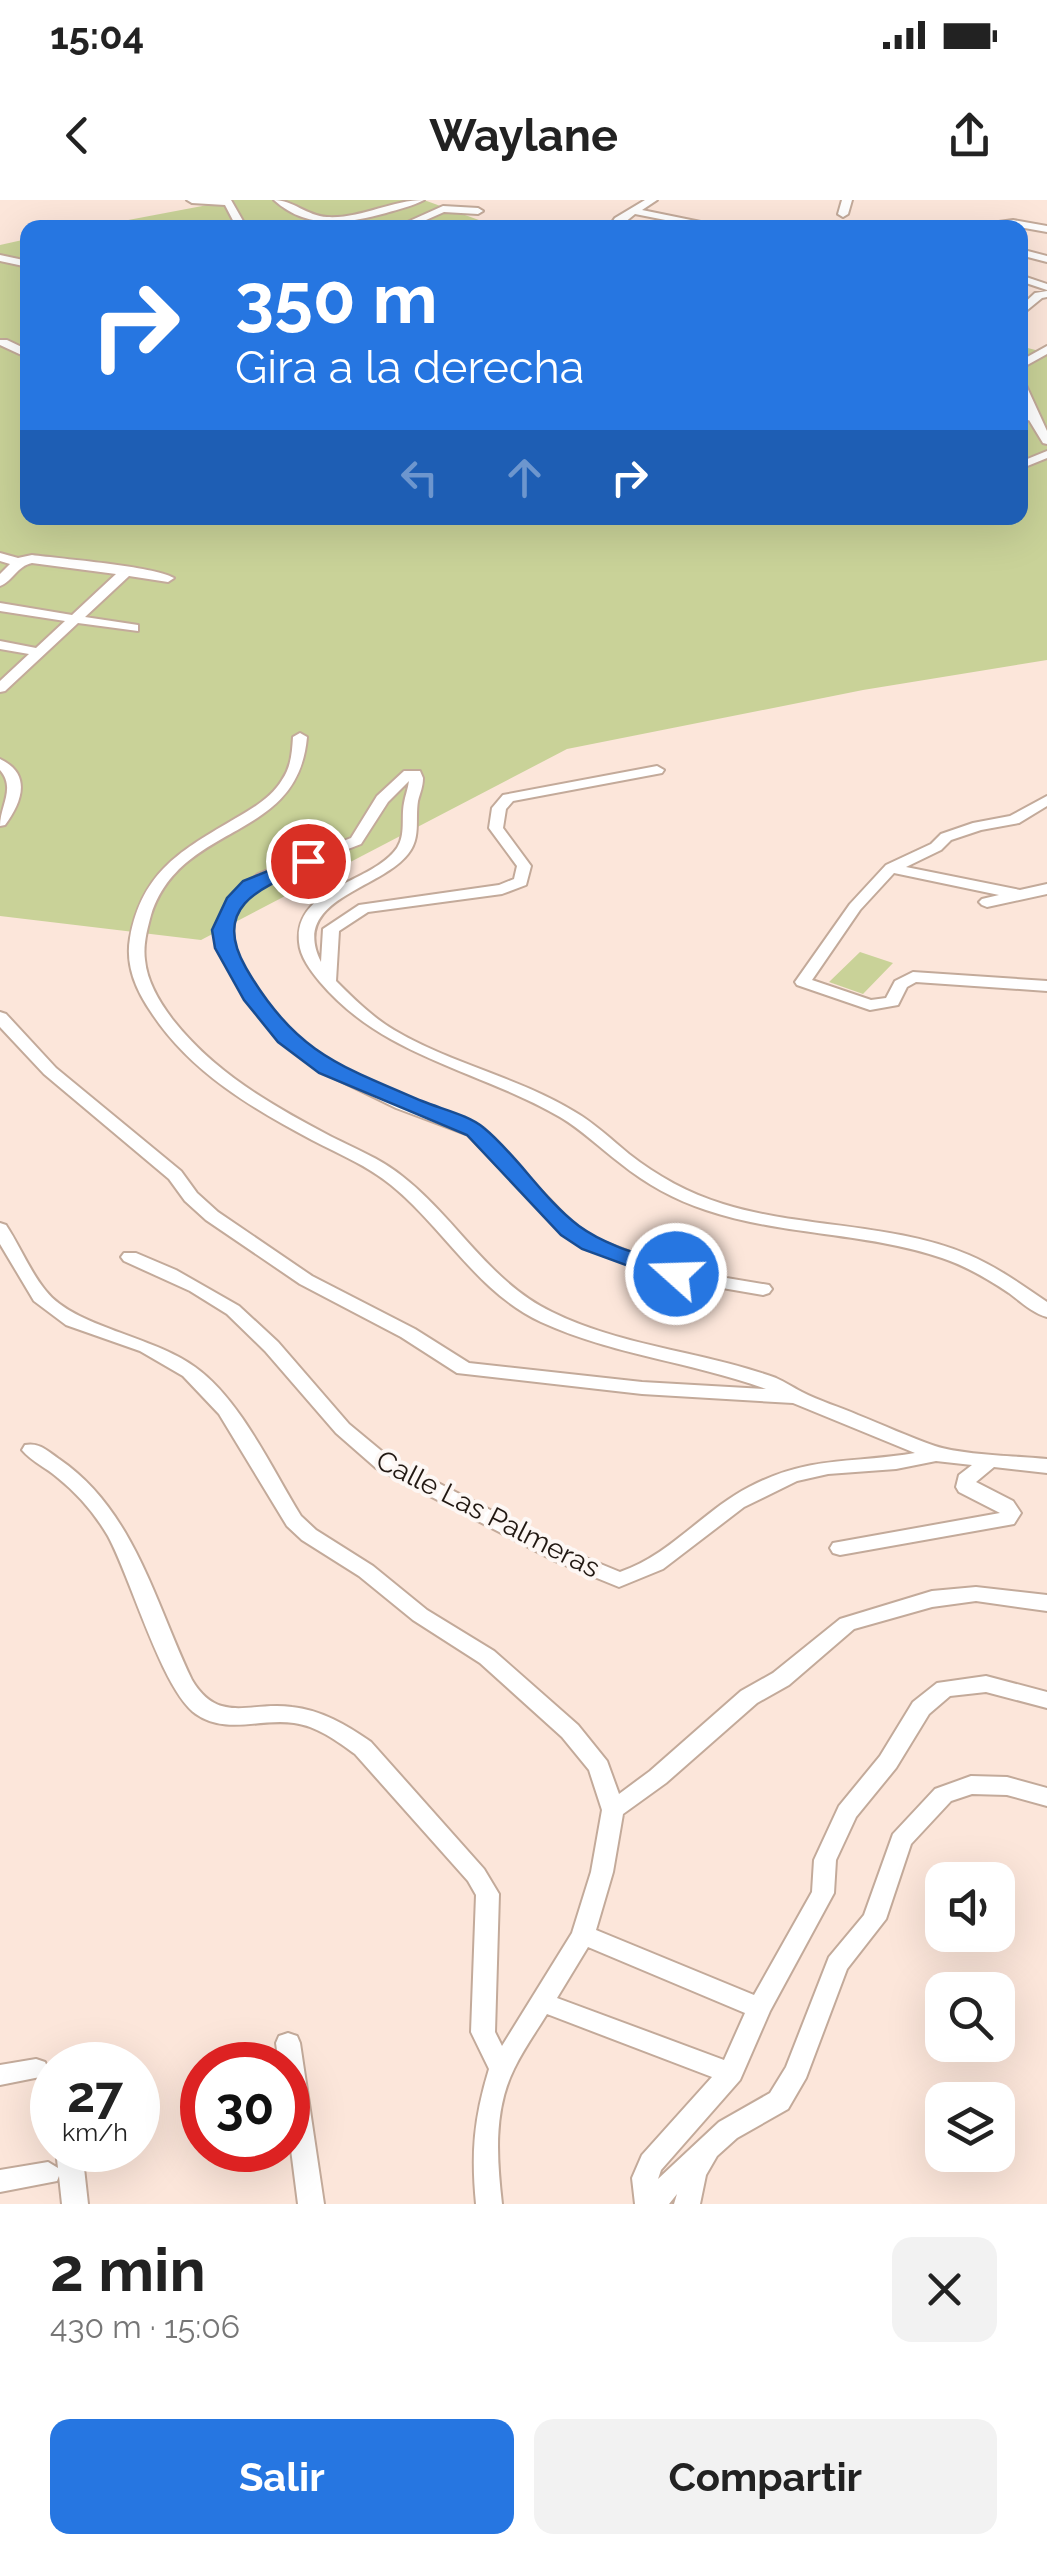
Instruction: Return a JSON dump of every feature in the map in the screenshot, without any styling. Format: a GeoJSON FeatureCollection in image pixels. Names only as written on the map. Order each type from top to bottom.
{"type":"FeatureCollection","features":[{"type":"Feature","properties":{"kind":"street"},"geometry":{"type":"LineString","coordinates":[[192,200],[228,202],[238,220]]}},
{"type":"Feature","properties":{"kind":"street"},"geometry":{"type":"LineString","coordinates":[[279,200],[311,220]]}},
{"type":"Feature","properties":{"kind":"street"},"geometry":{"type":"LineString","coordinates":[[352,220],[419,200]]}},
{"type":"Feature","properties":{"kind":"street"},"geometry":{"type":"LineString","coordinates":[[843,214],[846,200]]}},
{"type":"Feature","properties":{"kind":"street"},"geometry":{"type":"LineString","coordinates":[[633,206],[650,201]]}},
{"type":"Feature","properties":{"kind":"street"},"geometry":{"type":"LineString","coordinates":[[633,206],[692,220]]}},
{"type":"Feature","properties":{"kind":"street"},"geometry":{"type":"LineString","coordinates":[[419,220],[444,209],[478,211]]}},
{"type":"Feature","properties":{"kind":"street"},"geometry":{"type":"LineString","coordinates":[[3,342],[20,352]]}},
{"type":"Feature","properties":{"kind":"street"},"geometry":{"type":"LineString","coordinates":[[1028,419],[1047,441]]}},
{"type":"Feature","properties":{"kind":"street"},"geometry":{"type":"LineString","coordinates":[[0,557],[168,578]]}},
{"type":"Feature","properties":{"kind":"street"},"geometry":{"type":"LineString","coordinates":[[0,582],[18,562]]}},
{"type":"Feature","properties":{"kind":"street"},"geometry":{"type":"LineString","coordinates":[[0,687],[126,572]]}},
{"type":"Feature","properties":{"kind":"street"},"geometry":{"type":"LineString","coordinates":[[0,607],[133,628]]}},
{"type":"Feature","properties":{"kind":"street"},"geometry":{"type":"LineString","coordinates":[[0,645],[39,652]]}},
{"type":"Feature","properties":{"kind":"street"},"geometry":{"type":"LineString","coordinates":[[300,737],[302,760],[277,798],[201,842],[170,868],[152,892],[140,925],[136,957],[142,988],[206,1069],[253,1104],[396,1180],[492,1283],[543,1316],[614,1342],[770,1383],[936,1454],[1047,1466]]}},
{"type":"Feature","properties":{"kind":"street"},"geometry":{"type":"LineString","coordinates":[[0,763],[11,770],[17,785],[14,802],[0,822]]}},
{"type":"Feature","properties":{"kind":"street"},"geometry":{"type":"LineString","coordinates":[[328,982],[331,929],[344,918],[364,908],[520,882],[524,866],[496,828],[495,817],[508,798],[657,770]]}},
{"type":"Feature","properties":{"kind":"street"},"geometry":{"type":"LineString","coordinates":[[763,1289],[676,1274],[590,1244],[569,1230],[474,1130],[326,1068],[285,1038],[255,1000],[225,948],[222,930],[236,898],[263,877],[349,846],[382,800],[410,774],[416,774],[418,789],[411,802],[413,830],[400,854],[324,903],[306,938],[314,964],[359,1017],[395,1041],[527,1092],[567,1114],[605,1139],[632,1165],[676,1192],[727,1212],[916,1244],[971,1263],[1047,1311]]}},
{"type":"Feature","properties":{"kind":"street"},"geometry":{"type":"LineString","coordinates":[[1047,800],[1014,820],[978,826],[946,838],[936,847],[891,868],[855,907],[803,982],[884,1005],[892,1002],[900,984],[908,978],[1047,986]]}},
{"type":"Feature","properties":{"kind":"street"},"geometry":{"type":"LineString","coordinates":[[891,868],[1018,894]]}},
{"type":"Feature","properties":{"kind":"street"},"geometry":{"type":"LineString","coordinates":[[987,902],[1047,890]]}},
{"type":"Feature","properties":{"kind":"street"},"geometry":{"type":"LineString","coordinates":[[0,1017],[33,1048],[50,1071],[164,1166],[212,1216],[306,1280],[408,1333],[450,1363],[488,1371],[642,1388],[796,1396]]}},
{"type":"Feature","properties":{"kind":"street"},"geometry":{"type":"LineString","coordinates":[[0,1230],[40,1297],[73,1320],[147,1347],[190,1372],[226,1410],[294,1521],[420,1615],[487,1657],[570,1731],[599,1767],[613,1810],[602,1872],[583,1935],[501,2069],[489,2109],[484,2159],[490,2204]]}},
{"type":"Feature","properties":{"kind":"street","name":"Calle Las Palmeras"},"geometry":{"type":"LineString","coordinates":[[130,1257],[186,1281],[234,1310],[362,1448],[383,1463],[562,1556],[619,1580],[653,1569],[752,1493],[800,1473],[826,1467],[914,1462],[936,1454]]}},
{"type":"Feature","properties":{"kind":"street"},"geometry":{"type":"LineString","coordinates":[[32,1450],[63,1468],[91,1493],[112,1520],[132,1560],[146,1606],[189,1696],[204,1710],[220,1716],[292,1714],[342,1732],[363,1748],[476,1874],[488,1894],[483,2032],[501,2069]]}},
{"type":"Feature","properties":{"kind":"street"},"geometry":{"type":"LineString","coordinates":[[840,1548],[1007,1519],[1011,1513],[1006,1506],[966,1487],[966,1480],[989,1461]]}},
{"type":"Feature","properties":{"kind":"street"},"geometry":{"type":"LineString","coordinates":[[613,1810],[658,1778],[749,1698],[781,1679],[847,1624],[932,1598],[976,1594],[1047,1602]]}},
{"type":"Feature","properties":{"kind":"street"},"geometry":{"type":"LineString","coordinates":[[648,2204],[645,2178],[652,2163],[731,2073],[759,2008],[823,1893],[825,1860],[847,1812],[888,1762],[921,1708],[945,1689],[986,1684],[1047,1700]]}},
{"type":"Feature","properties":{"kind":"street"},"geometry":{"type":"LineString","coordinates":[[656,2204],[659,2194],[728,2130],[779,2101],[798,2071],[836,1964],[874,1919],[901,1840],[943,1795],[971,1785],[1007,1786],[1047,1798]]}},
{"type":"Feature","properties":{"kind":"street"},"geometry":{"type":"LineString","coordinates":[[583,1935],[759,2008]]}},
{"type":"Feature","properties":{"kind":"street"},"geometry":{"type":"LineString","coordinates":[[542,2002],[731,2073]]}},
{"type":"Feature","properties":{"kind":"street"},"geometry":{"type":"LineString","coordinates":[[0,2075],[30,2070]]}},
{"type":"Feature","properties":{"kind":"street"},"geometry":{"type":"LineString","coordinates":[[687,2204],[696,2170],[728,2130]]}},
{"type":"Feature","properties":{"kind":"street"},"geometry":{"type":"LineString","coordinates":[[71,2172],[74,2204]]}},
{"type":"Feature","properties":{"kind":"street"},"geometry":{"type":"LineString","coordinates":[[306,2172],[311,2204]]}},
{"type":"Feature","properties":{"kind":"street"},"geometry":{"type":"LineString","coordinates":[[0,2181],[48,2173]]}},
{"type":"Feature","properties":{"kind":"green space"},"geometry":{"type":"Polygon","coordinates":[[[234,200],[424,200],[479,220],[128,220],[234,200]]]}},
{"type":"Feature","properties":{"kind":"green space"},"geometry":{"type":"Polygon","coordinates":[[[20,241],[20,525],[1028,525],[1028,348],[1047,353],[1047,660],[863,690],[567,749],[201,940],[0,916],[0,245],[20,241]]]}},
{"type":"Feature","properties":{"kind":"green space"},"geometry":{"type":"Polygon","coordinates":[[[860,952],[893,963],[863,994],[829,982],[860,952]]]}},
{"type":"Feature","properties":{"kind":"route"},"geometry":{"type":"LineString","coordinates":[[308,861],[263,877],[250,886],[236,898],[222,930],[225,948],[255,1000],[285,1038],[326,1068],[402,1104],[474,1130],[569,1230],[590,1244],[676,1274]]}}]}
